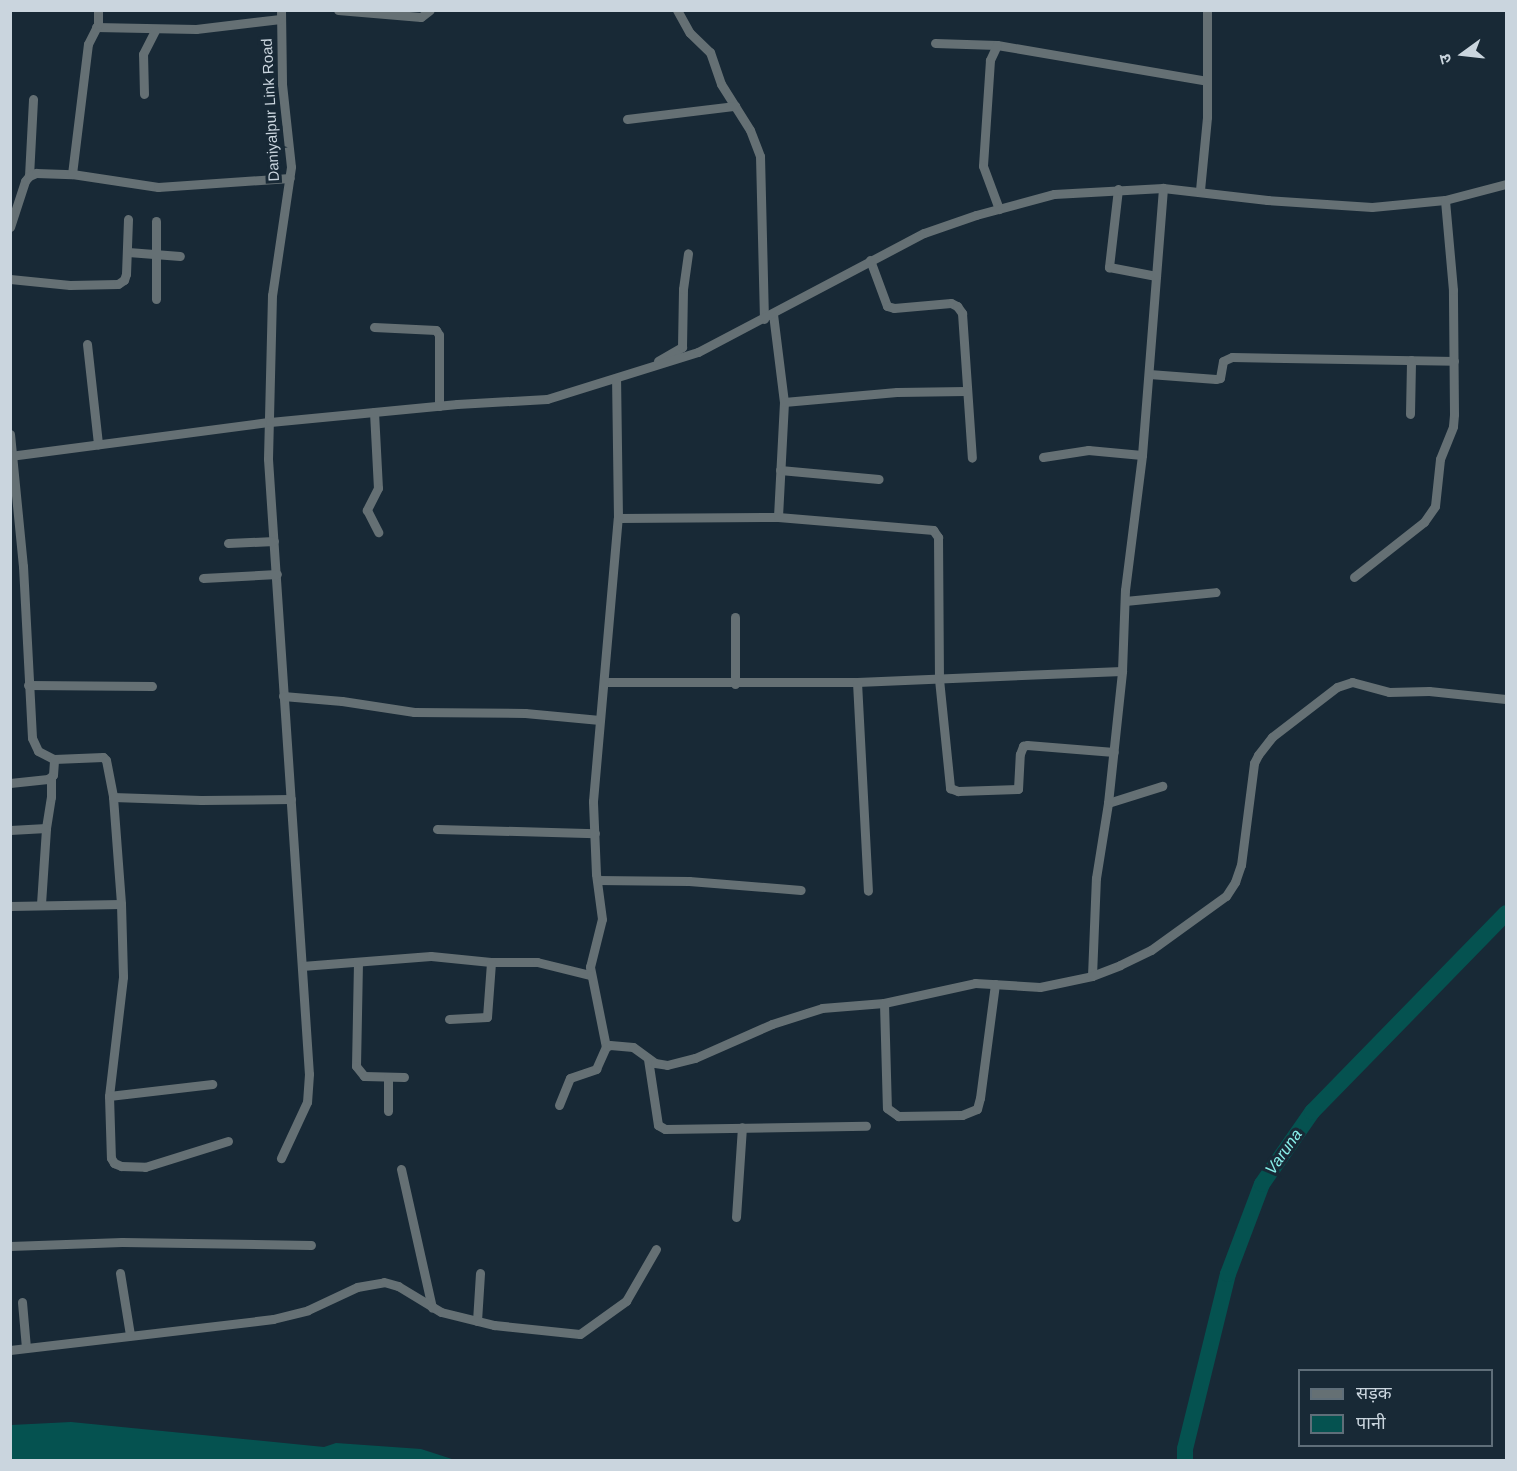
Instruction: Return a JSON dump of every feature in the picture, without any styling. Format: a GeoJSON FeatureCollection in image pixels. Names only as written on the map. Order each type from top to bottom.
{"type":"FeatureCollection","features":[{"type":"Feature","properties":{"kind":"street"},"geometry":{"type":"LineString","coordinates":[[72,174],[88,44],[96,27],[98,10]]}},
{"type":"Feature","properties":{"kind":"street"},"geometry":{"type":"LineString","coordinates":[[338,10],[420,17],[430,10]]}},
{"type":"Feature","properties":{"kind":"street"},"geometry":{"type":"LineString","coordinates":[[677,10],[690,33],[710,52],[721,84],[750,130],[760,156],[768,317],[784,402],[778,518]]}},
{"type":"Feature","properties":{"kind":"street"},"geometry":{"type":"LineString","coordinates":[[1200,190],[1208,117],[1207,10]]}},
{"type":"Feature","properties":{"kind":"street"},"geometry":{"type":"LineString","coordinates":[[96,27],[155,30],[196,29],[280,15]]}},
{"type":"Feature","properties":{"kind":"street","name":"Daniyalpur Link Road"},"geometry":{"type":"LineString","coordinates":[[280,15],[290,178],[272,295],[268,459],[309,1089],[307,1102],[281,1158]]}},
{"type":"Feature","properties":{"kind":"street"},"geometry":{"type":"LineString","coordinates":[[144,94],[143,54],[155,30]]}},
{"type":"Feature","properties":{"kind":"street"},"geometry":{"type":"LineString","coordinates":[[935,43],[997,45],[1207,81]]}},
{"type":"Feature","properties":{"kind":"street"},"geometry":{"type":"LineString","coordinates":[[997,45],[990,60],[984,166],[999,209]]}},
{"type":"Feature","properties":{"kind":"street"},"geometry":{"type":"LineString","coordinates":[[29,176],[33,99]]}},
{"type":"Feature","properties":{"kind":"street"},"geometry":{"type":"LineString","coordinates":[[627,119],[735,106]]}},
{"type":"Feature","properties":{"kind":"street"},"geometry":{"type":"LineString","coordinates":[[10,227],[25,181],[36,173],[72,174],[158,187],[290,178]]}},
{"type":"Feature","properties":{"kind":"street"},"geometry":{"type":"LineString","coordinates":[[12,456],[270,422],[439,406],[547,399],[698,352],[924,233],[1054,194],[1163,188],[1200,190],[1267,200],[1372,207],[1445,200],[1506,184]]}},
{"type":"Feature","properties":{"kind":"street"},"geometry":{"type":"LineString","coordinates":[[1092,976],[1095,878],[1108,803],[1122,671],[1125,601],[1142,455],[1163,188]]}},
{"type":"Feature","properties":{"kind":"street"},"geometry":{"type":"LineString","coordinates":[[1118,189],[1109,267],[1156,276]]}},
{"type":"Feature","properties":{"kind":"street"},"geometry":{"type":"LineString","coordinates":[[1354,578],[1424,522],[1435,506],[1440,459],[1453,426],[1453,290],[1445,200]]}},
{"type":"Feature","properties":{"kind":"street"},"geometry":{"type":"LineString","coordinates":[[10,279],[52,284],[118,284],[124,280],[126,274],[128,219]]}},
{"type":"Feature","properties":{"kind":"street"},"geometry":{"type":"LineString","coordinates":[[156,221],[156,299]]}},
{"type":"Feature","properties":{"kind":"street"},"geometry":{"type":"LineString","coordinates":[[128,252],[180,255]]}},
{"type":"Feature","properties":{"kind":"street"},"geometry":{"type":"LineString","coordinates":[[649,368],[682,346],[683,289],[688,253]]}},
{"type":"Feature","properties":{"kind":"street"},"geometry":{"type":"LineString","coordinates":[[870,260],[882,300],[887,306],[894,308],[951,303],[957,306],[962,313],[972,458]]}},
{"type":"Feature","properties":{"kind":"street"},"geometry":{"type":"LineString","coordinates":[[374,327],[436,330],[439,335],[439,406]]}},
{"type":"Feature","properties":{"kind":"street"},"geometry":{"type":"LineString","coordinates":[[87,344],[98,444]]}},
{"type":"Feature","properties":{"kind":"street"},"geometry":{"type":"LineString","coordinates":[[1149,374],[1220,378],[1223,361],[1232,357],[1454,361]]}},
{"type":"Feature","properties":{"kind":"street"},"geometry":{"type":"LineString","coordinates":[[1410,414],[1411,360]]}},
{"type":"Feature","properties":{"kind":"street"},"geometry":{"type":"LineString","coordinates":[[559,1105],[570,1078],[596,1069],[606,1047],[590,975],[591,959],[602,919],[597,880],[593,801],[618,518],[616,379]]}},
{"type":"Feature","properties":{"kind":"street"},"geometry":{"type":"LineString","coordinates":[[784,402],[897,392],[966,391]]}},
{"type":"Feature","properties":{"kind":"street"},"geometry":{"type":"LineString","coordinates":[[374,412],[378,488],[367,510],[378,532]]}},
{"type":"Feature","properties":{"kind":"street"},"geometry":{"type":"LineString","coordinates":[[10,434],[23,566],[32,738],[38,751],[54,759],[103,757],[106,760],[113,797],[122,904],[123,977],[109,1096],[111,1158],[114,1163],[134,1168],[155,1164],[228,1141]]}},
{"type":"Feature","properties":{"kind":"street"},"geometry":{"type":"LineString","coordinates":[[1044,457],[1088,450],[1142,455]]}},
{"type":"Feature","properties":{"kind":"street"},"geometry":{"type":"LineString","coordinates":[[780,470],[879,479]]}},
{"type":"Feature","properties":{"kind":"street"},"geometry":{"type":"LineString","coordinates":[[618,518],[778,518],[928,529],[936,533],[939,550],[939,679],[948,784],[953,790],[1018,789],[1020,754],[1023,747],[1027,745],[1114,752]]}},
{"type":"Feature","properties":{"kind":"street"},"geometry":{"type":"LineString","coordinates":[[228,543],[274,541]]}},
{"type":"Feature","properties":{"kind":"street"},"geometry":{"type":"LineString","coordinates":[[203,578],[277,574]]}},
{"type":"Feature","properties":{"kind":"street"},"geometry":{"type":"LineString","coordinates":[[1125,601],[1216,592]]}},
{"type":"Feature","properties":{"kind":"street"},"geometry":{"type":"LineString","coordinates":[[735,617],[735,684]]}},
{"type":"Feature","properties":{"kind":"street"},"geometry":{"type":"LineString","coordinates":[[605,682],[735,684],[857,682],[1122,671]]}},
{"type":"Feature","properties":{"kind":"street"},"geometry":{"type":"LineString","coordinates":[[857,682],[868,891]]}},
{"type":"Feature","properties":{"kind":"street"},"geometry":{"type":"LineString","coordinates":[[606,1047],[615,1045],[633,1047],[648,1059],[667,1065],[807,1012],[884,1003],[975,983],[1032,988],[1092,976],[1151,950],[1226,896],[1235,882],[1241,865],[1258,755],[1272,737],[1337,687],[1352,682],[1389,692],[1429,691],[1506,699]]}},
{"type":"Feature","properties":{"kind":"street"},"geometry":{"type":"LineString","coordinates":[[28,685],[152,686]]}},
{"type":"Feature","properties":{"kind":"street"},"geometry":{"type":"LineString","coordinates":[[282,696],[342,701],[414,712],[525,713],[600,720]]}},
{"type":"Feature","properties":{"kind":"street"},"geometry":{"type":"LineString","coordinates":[[42,904],[46,828],[54,759]]}},
{"type":"Feature","properties":{"kind":"street"},"geometry":{"type":"LineString","coordinates":[[10,783],[51,778]]}},
{"type":"Feature","properties":{"kind":"street"},"geometry":{"type":"LineString","coordinates":[[1108,803],[1162,786]]}},
{"type":"Feature","properties":{"kind":"street"},"geometry":{"type":"LineString","coordinates":[[113,797],[201,800],[291,799]]}},
{"type":"Feature","properties":{"kind":"street"},"geometry":{"type":"LineString","coordinates":[[10,830],[46,828]]}},
{"type":"Feature","properties":{"kind":"street"},"geometry":{"type":"LineString","coordinates":[[437,829],[595,833]]}},
{"type":"Feature","properties":{"kind":"street"},"geometry":{"type":"LineString","coordinates":[[597,880],[689,881],[801,890]]}},
{"type":"Feature","properties":{"kind":"street"},"geometry":{"type":"LineString","coordinates":[[10,906],[122,904]]}},
{"type":"Feature","properties":{"kind":"street"},"geometry":{"type":"LineString","coordinates":[[302,966],[430,956],[491,962],[537,962],[590,975]]}},
{"type":"Feature","properties":{"kind":"street"},"geometry":{"type":"LineString","coordinates":[[357,962],[356,1066],[364,1076],[404,1077]]}},
{"type":"Feature","properties":{"kind":"street"},"geometry":{"type":"LineString","coordinates":[[449,1019],[487,1017],[491,962]]}},
{"type":"Feature","properties":{"kind":"street"},"geometry":{"type":"LineString","coordinates":[[884,1003],[887,1108],[898,1116],[962,1115],[977,1108],[980,1098],[995,984]]}},
{"type":"Feature","properties":{"kind":"street"},"geometry":{"type":"LineString","coordinates":[[648,1059],[661,1128],[866,1126]]}},
{"type":"Feature","properties":{"kind":"street"},"geometry":{"type":"LineString","coordinates":[[388,1077],[388,1111]]}},
{"type":"Feature","properties":{"kind":"street"},"geometry":{"type":"LineString","coordinates":[[109,1096],[212,1084]]}},
{"type":"Feature","properties":{"kind":"street"},"geometry":{"type":"LineString","coordinates":[[736,1217],[742,1127]]}},
{"type":"Feature","properties":{"kind":"street"},"geometry":{"type":"LineString","coordinates":[[400,1169],[432,1308]]}},
{"type":"Feature","properties":{"kind":"street"},"geometry":{"type":"LineString","coordinates":[[10,1246],[122,1242],[311,1245]]}},
{"type":"Feature","properties":{"kind":"street"},"geometry":{"type":"LineString","coordinates":[[10,1339],[11,1350],[290,1316],[371,1283],[384,1282],[398,1286],[423,1299],[432,1308],[477,1321],[580,1334],[626,1301],[656,1249]]}},
{"type":"Feature","properties":{"kind":"street"},"geometry":{"type":"LineString","coordinates":[[120,1273],[130,1335]]}},
{"type":"Feature","properties":{"kind":"street"},"geometry":{"type":"LineString","coordinates":[[477,1321],[480,1273]]}},
{"type":"Feature","properties":{"kind":"street"},"geometry":{"type":"LineString","coordinates":[[22,1302],[26,1348]]}},
{"type":"Feature","properties":{"kind":"water"},"geometry":{"type":"Polygon","coordinates":[[[71,1422],[324,1447],[336,1443],[421,1449],[455,1460],[11,1460],[11,1425],[71,1422]]]}},
{"type":"Feature","properties":{"kind":"waterway","name":"Varuna"},"geometry":{"type":"LineString","coordinates":[[1185,1460],[1185,1449],[1228,1274],[1262,1184],[1312,1112],[1506,913]]}}]}
